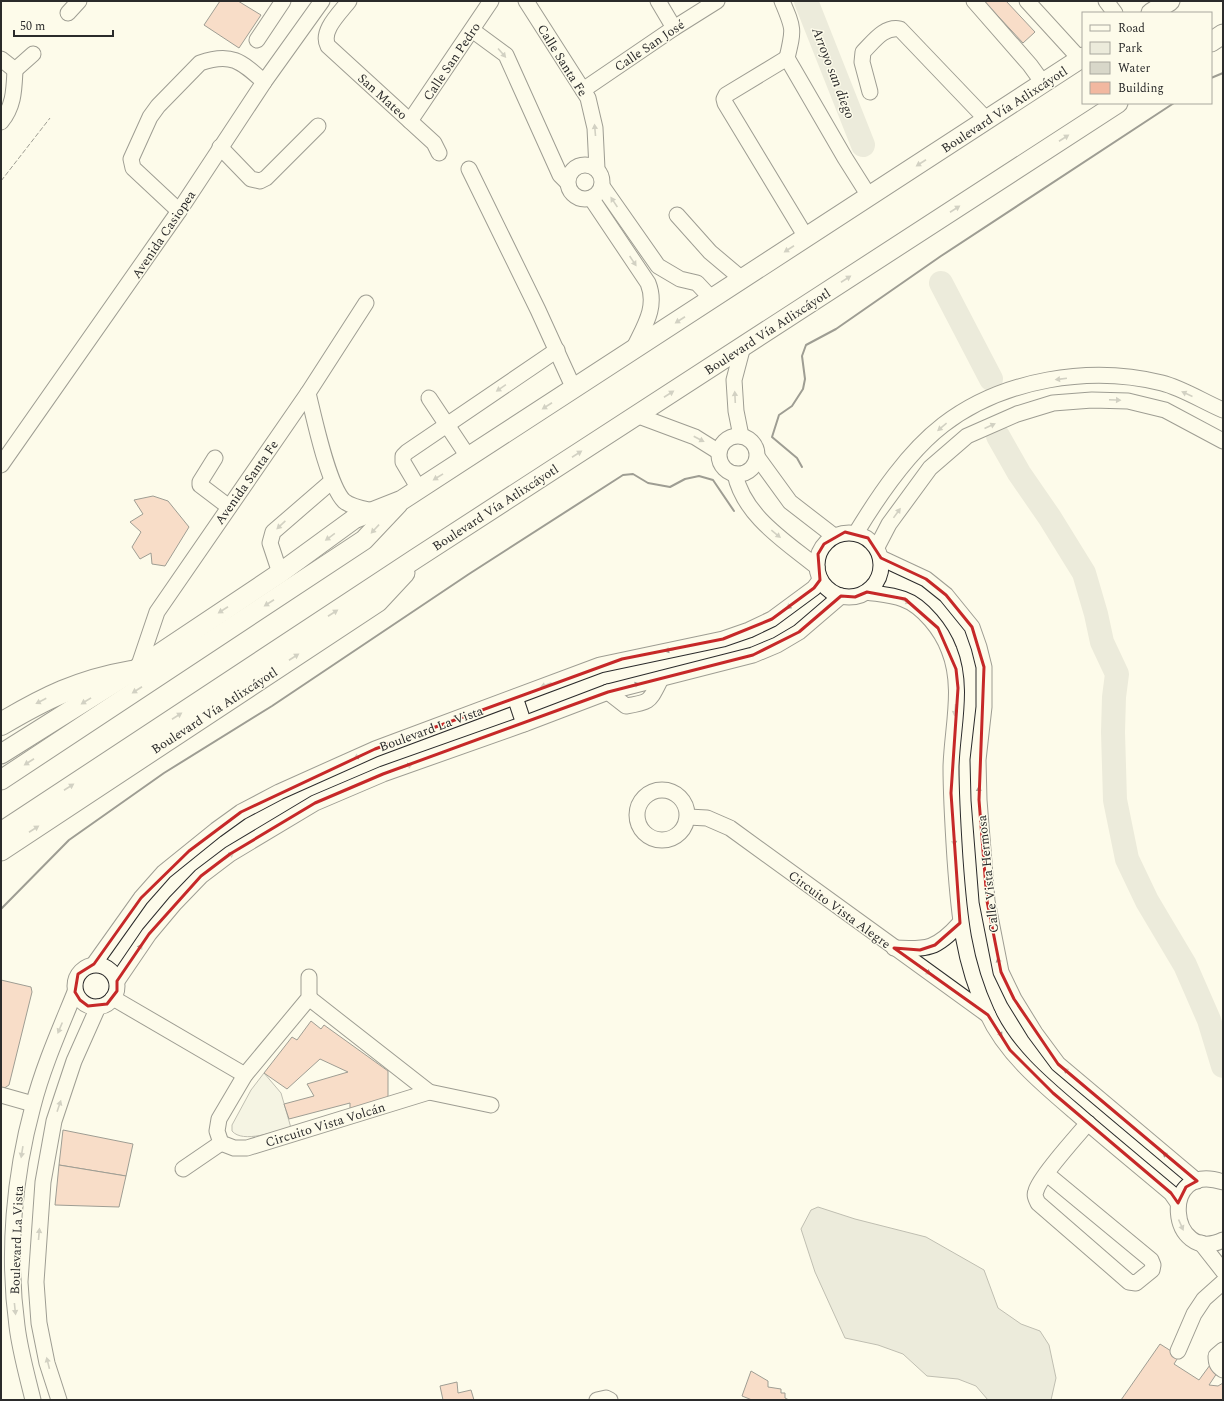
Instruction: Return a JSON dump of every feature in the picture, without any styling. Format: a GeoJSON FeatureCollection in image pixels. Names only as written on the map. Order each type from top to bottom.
{"type":"FeatureCollection","features":[{"type":"Feature","properties":{"kind":"highway"},"geometry":{"type":"LineString","coordinates":[[1,724],[41,700],[60,691],[97,679],[134,670]]}},
{"type":"Feature","properties":{"kind":"main road"},"geometry":{"type":"LineString","coordinates":[[1153,12],[1170,1]]}},
{"type":"Feature","properties":{"kind":"main road"},"geometry":{"type":"LineString","coordinates":[[1212,41],[1223,34]]}},
{"type":"Feature","properties":{"kind":"main road","name":"Boulevard Vía Atlixcáyotl"},"geometry":{"type":"LineString","coordinates":[[1,754],[134,670],[280,573],[354,519],[402,500],[469,458],[1082,58]]}},
{"type":"Feature","properties":{"kind":"main road","name":"Boulevard Vía Atlixcáyotl"},"geometry":{"type":"LineString","coordinates":[[1,832],[742,346],[1116,104]]}},
{"type":"Feature","properties":{"kind":"main road","name":"Boulevard Vía Atlixcáyotl"},"geometry":{"type":"LineString","coordinates":[[1,780],[364,540],[402,500]]}},
{"type":"Feature","properties":{"kind":"main road","name":"Boulevard Vía Atlixcáyotl"},"geometry":{"type":"LineString","coordinates":[[1,851],[378,602],[400,580],[416,559]]}},
{"type":"Feature","properties":{"kind":"street"},"geometry":{"type":"LineString","coordinates":[[68,13],[79,1]]}},
{"type":"Feature","properties":{"kind":"street","name":"Avenida Casiopea"},"geometry":{"type":"LineString","coordinates":[[1,465],[179,211],[264,82],[322,1]]}},
{"type":"Feature","properties":{"kind":"street","name":"San Mateo"},"geometry":{"type":"LineString","coordinates":[[349,1],[326,32],[325,40],[328,46],[434,143],[439,153]]}},
{"type":"Feature","properties":{"kind":"street","name":"Calle San Pedro"},"geometry":{"type":"LineString","coordinates":[[410,120],[491,1]]}},
{"type":"Feature","properties":{"kind":"street","name":"Calle Santa Fe"},"geometry":{"type":"LineString","coordinates":[[526,1],[588,98],[594,119],[597,169]]}},
{"type":"Feature","properties":{"kind":"street"},"geometry":{"type":"LineString","coordinates":[[658,1],[674,28]]}},
{"type":"Feature","properties":{"kind":"street","name":"Calle San José"},"geometry":{"type":"LineString","coordinates":[[583,90],[674,28],[717,1]]}},
{"type":"Feature","properties":{"kind":"street"},"geometry":{"type":"LineString","coordinates":[[782,1],[792,26],[793,34],[787,58],[845,158],[869,196]]}},
{"type":"Feature","properties":{"kind":"street"},"geometry":{"type":"LineString","coordinates":[[974,1],[1030,65],[1043,83]]}},
{"type":"Feature","properties":{"kind":"street"},"geometry":{"type":"LineString","coordinates":[[1027,1],[1082,58]]}},
{"type":"Feature","properties":{"kind":"street"},"geometry":{"type":"LineString","coordinates":[[1106,1],[1114,12]]}},
{"type":"Feature","properties":{"kind":"street"},"geometry":{"type":"LineString","coordinates":[[257,40],[279,3]]}},
{"type":"Feature","properties":{"kind":"street"},"geometry":{"type":"LineString","coordinates":[[870,92],[862,62],[864,52],[886,30],[893,28],[900,29],[986,120]]}},
{"type":"Feature","properties":{"kind":"street"},"geometry":{"type":"LineString","coordinates":[[472,30],[506,55],[560,175],[567,182]]}},
{"type":"Feature","properties":{"kind":"street"},"geometry":{"type":"LineString","coordinates":[[1,122],[8,113],[12,103],[15,70],[33,54]]}},
{"type":"Feature","properties":{"kind":"street"},"geometry":{"type":"LineString","coordinates":[[179,211],[133,168],[131,163],[131,159],[150,117],[158,106],[200,63],[209,60],[226,58],[245,64],[264,82]]}},
{"type":"Feature","properties":{"kind":"street"},"geometry":{"type":"LineString","coordinates":[[787,58],[726,95],[724,99],[728,109],[806,237]]}},
{"type":"Feature","properties":{"kind":"street"},"geometry":{"type":"LineString","coordinates":[[1,59],[15,70]]}},
{"type":"Feature","properties":{"kind":"street"},"geometry":{"type":"LineString","coordinates":[[220,147],[251,179],[260,181],[266,178],[318,126]]}},
{"type":"Feature","properties":{"kind":"street"},"geometry":{"type":"LineString","coordinates":[[602,186],[596,195],[591,198],[582,199],[575,196],[569,190],[567,182],[569,174],[578,166],[590,165],[597,169],[600,174],[602,186],[658,266],[680,279],[697,284],[712,299]]}},
{"type":"Feature","properties":{"kind":"street"},"geometry":{"type":"LineString","coordinates":[[469,169],[557,350],[574,389]]}},
{"type":"Feature","properties":{"kind":"street"},"geometry":{"type":"LineString","coordinates":[[591,198],[648,283],[651,292],[650,314],[632,351]]}},
{"type":"Feature","properties":{"kind":"street"},"geometry":{"type":"LineString","coordinates":[[677,215],[710,252],[742,279]]}},
{"type":"Feature","properties":{"kind":"street","name":"Avenida Santa Fe"},"geometry":{"type":"LineString","coordinates":[[134,670],[157,612],[308,393],[366,303]]}},
{"type":"Feature","properties":{"kind":"street"},"geometry":{"type":"LineString","coordinates":[[741,436],[735,405],[734,380],[742,346]]}},
{"type":"Feature","properties":{"kind":"street"},"geometry":{"type":"LineString","coordinates":[[419,489],[404,462],[403,456],[557,350]]}},
{"type":"Feature","properties":{"kind":"street"},"geometry":{"type":"LineString","coordinates":[[856,533],[879,495],[918,449],[943,425],[974,406],[1003,391],[1036,382],[1088,376],[1131,378],[1163,383],[1223,410]]}},
{"type":"Feature","properties":{"kind":"street"},"geometry":{"type":"LineString","coordinates":[[308,393],[332,481],[343,500],[349,504],[373,512]]}},
{"type":"Feature","properties":{"kind":"street"},"geometry":{"type":"LineString","coordinates":[[429,398],[469,458]]}},
{"type":"Feature","properties":{"kind":"street"},"geometry":{"type":"LineString","coordinates":[[736,474],[739,488],[764,524],[818,573],[829,590],[841,596],[855,597],[867,592],[876,583],[881,571],[879,552],[889,524],[930,468],[967,436],[1017,414],[1053,404],[1092,400],[1128,401],[1165,410],[1223,441]]}},
{"type":"Feature","properties":{"kind":"street"},"geometry":{"type":"LineString","coordinates":[[636,416],[688,434],[719,452]]}},
{"type":"Feature","properties":{"kind":"street"},"geometry":{"type":"LineString","coordinates":[[758,458],[755,465],[750,470],[743,474],[736,474],[728,472],[723,466],[720,460],[719,452],[722,445],[733,436],[748,438],[754,443],[758,458],[790,502],[834,536]]}},
{"type":"Feature","properties":{"kind":"street"},"geometry":{"type":"LineString","coordinates":[[215,458],[200,482],[200,485],[228,507]]}},
{"type":"Feature","properties":{"kind":"street"},"geometry":{"type":"LineString","coordinates":[[280,573],[270,543],[273,532],[332,481]]}},
{"type":"Feature","properties":{"kind":"street"},"geometry":{"type":"LineString","coordinates":[[818,573],[818,554],[824,544],[834,536],[845,532],[856,533],[868,538],[879,552]]}},
{"type":"Feature","properties":{"kind":"street","name":"Calle Vista Hermosa"},"geometry":{"type":"LineString","coordinates":[[879,552],[926,579],[946,595],[972,627],[980,647],[984,667],[984,707],[978,760],[979,800],[987,901],[1002,972],[1014,999],[1036,1034],[1058,1064],[1196,1181]]}},
{"type":"Feature","properties":{"kind":"street","name":"Boulevard La Vista"},"geometry":{"type":"LineString","coordinates":[[94,964],[141,898],[164,872],[241,812],[279,792],[376,749],[600,665],[723,639],[748,630],[772,619],[814,588],[818,573]]}},
{"type":"Feature","properties":{"kind":"street"},"geometry":{"type":"LineString","coordinates":[[867,592],[905,599],[927,616],[938,628],[949,649],[956,669],[958,688],[952,742],[951,793],[960,923],[970,971],[988,1015],[1010,1050],[1053,1093],[1171,1193],[1178,1203]]}},
{"type":"Feature","properties":{"kind":"street","name":"Boulevard La Vista"},"geometry":{"type":"LineString","coordinates":[[117,981],[150,934],[175,903],[201,876],[251,841],[315,803],[346,789],[608,692],[753,655],[777,645],[799,632],[841,596]]}},
{"type":"Feature","properties":{"kind":"street"},"geometry":{"type":"LineString","coordinates":[[515,697],[524,724]]}},
{"type":"Feature","properties":{"kind":"street","name":"Circuito Vista Alegre"},"geometry":{"type":"LineString","coordinates":[[688,817],[707,818],[730,828],[988,1015]]}},
{"type":"Feature","properties":{"kind":"street"},"geometry":{"type":"LineString","coordinates":[[894,948],[920,950],[935,945],[948,937],[960,923]]}},
{"type":"Feature","properties":{"kind":"street"},"geometry":{"type":"LineString","coordinates":[[94,964],[104,966],[112,972],[117,981],[117,991],[113,998],[107,1004],[98,1007],[88,1006],[75,992],[75,982],[78,974],[84,968],[94,964]]}},
{"type":"Feature","properties":{"kind":"street"},"geometry":{"type":"LineString","coordinates":[[183,1169],[221,1143],[217,1131],[219,1119],[245,1074],[309,998],[310,977]]}},
{"type":"Feature","properties":{"kind":"street","name":"Boulevard La Vista"},"geometry":{"type":"LineString","coordinates":[[33,1400],[17,1326],[7,1231],[33,1104],[52,1049],[75,992]]}},
{"type":"Feature","properties":{"kind":"street"},"geometry":{"type":"LineString","coordinates":[[113,998],[245,1074]]}},
{"type":"Feature","properties":{"kind":"street","name":"Circuito Vista Volcán"},"geometry":{"type":"LineString","coordinates":[[309,998],[429,1092],[491,1105]]}},
{"type":"Feature","properties":{"kind":"street","name":"Boulevard La Vista"},"geometry":{"type":"LineString","coordinates":[[59,1400],[47,1363],[39,1323],[37,1302],[36,1282],[44,1182],[54,1121],[74,1061],[98,1007]]}},
{"type":"Feature","properties":{"kind":"street","name":"Circuito Vista Volcán"},"geometry":{"type":"LineString","coordinates":[[221,1143],[234,1148],[247,1148],[429,1092]]}},
{"type":"Feature","properties":{"kind":"street"},"geometry":{"type":"LineString","coordinates":[[1,1095],[33,1104]]}},
{"type":"Feature","properties":{"kind":"street"},"geometry":{"type":"LineString","coordinates":[[1047,1174],[1151,1260],[1153,1264],[1152,1270],[1136,1283],[1129,1282],[1038,1203],[1035,1196],[1036,1190],[1047,1174],[1088,1123]]}},
{"type":"Feature","properties":{"kind":"street"},"geometry":{"type":"LineString","coordinates":[[1223,1182],[1212,1179],[1196,1181],[1186,1187],[1180,1195],[1177,1216],[1181,1227],[1187,1236],[1201,1243],[1223,1271]]}},
{"type":"Feature","properties":{"kind":"street"},"geometry":{"type":"LineString","coordinates":[[1201,1243],[1221,1243]]}},
{"type":"Feature","properties":{"kind":"street"},"geometry":{"type":"LineString","coordinates":[[1178,1351],[1190,1328],[1194,1314],[1201,1304],[1223,1282]]}},
{"type":"Feature","properties":{"kind":"street"},"geometry":{"type":"LineString","coordinates":[[1223,1350],[1216,1356],[1216,1362],[1223,1370]]}},
{"type":"Feature","properties":{"kind":"street"},"geometry":{"type":"LineString","coordinates":[[598,1400],[606,1398],[610,1400]]}},
{"type":"Feature","properties":{"kind":"highlighted area"},"geometry":{"type":"Polygon","coordinates":[[[845,532],[868,538],[881,558],[926,579],[946,595],[972,627],[984,667],[979,800],[987,901],[1001,972],[1014,999],[1058,1064],[1197,1181],[1186,1187],[1178,1203],[1171,1193],[1053,1093],[1010,1050],[988,1015],[894,948],[920,950],[935,945],[960,923],[951,793],[958,688],[956,669],[938,628],[905,599],[867,592],[855,597],[841,596],[799,632],[753,655],[608,692],[383,774],[315,803],[230,854],[201,876],[149,934],[117,981],[117,991],[107,1004],[88,1006],[80,1000],[75,992],[78,974],[94,964],[141,898],[189,851],[241,812],[375,749],[622,659],[723,639],[772,619],[814,588],[820,580],[818,554],[824,544],[845,532]]]}},
{"type":"Feature","properties":{"kind":"green space"},"geometry":{"type":"Polygon","coordinates":[[[264,1073],[281,1093],[291,1128],[260,1136],[251,1137],[237,1135],[232,1131],[232,1125],[251,1090],[264,1073]]]}},
{"type":"Feature","properties":{"kind":"water"},"geometry":{"type":"Polygon","coordinates":[[[818,1207],[855,1219],[926,1237],[984,1270],[998,1308],[1021,1324],[1040,1331],[1049,1345],[1056,1378],[1051,1400],[988,1400],[976,1386],[958,1379],[927,1376],[903,1354],[878,1345],[845,1338],[815,1272],[801,1229],[811,1210],[818,1207]]]}},
{"type":"Feature","properties":{"kind":"building"},"geometry":{"type":"Polygon","coordinates":[[[220,1],[238,1],[261,15],[239,48],[204,25],[220,1]]]}},
{"type":"Feature","properties":{"kind":"building"},"geometry":{"type":"Polygon","coordinates":[[[984,1],[1006,1],[1035,32],[1023,43],[984,1]]]}},
{"type":"Feature","properties":{"kind":"building"},"geometry":{"type":"Polygon","coordinates":[[[153,496],[168,501],[189,527],[165,566],[152,564],[151,553],[140,559],[132,547],[141,532],[130,522],[143,514],[134,500],[153,496]]]}},
{"type":"Feature","properties":{"kind":"building"},"geometry":{"type":"Polygon","coordinates":[[[1,980],[31,987],[32,992],[9,1085],[3,1089],[1,1089],[1,980]]]}},
{"type":"Feature","properties":{"kind":"building"},"geometry":{"type":"Polygon","coordinates":[[[311,1021],[321,1029],[324,1025],[388,1071],[388,1099],[350,1110],[350,1103],[289,1119],[284,1104],[314,1096],[307,1084],[348,1072],[320,1059],[287,1089],[264,1073],[292,1037],[297,1040],[311,1021]]]}},
{"type":"Feature","properties":{"kind":"building"},"geometry":{"type":"Polygon","coordinates":[[[63,1130],[133,1144],[126,1176],[59,1165],[63,1130]]]}},
{"type":"Feature","properties":{"kind":"building"},"geometry":{"type":"Polygon","coordinates":[[[59,1165],[126,1176],[119,1207],[55,1205],[59,1165]]]}},
{"type":"Feature","properties":{"kind":"building"},"geometry":{"type":"Polygon","coordinates":[[[1160,1344],[1179,1356],[1174,1364],[1199,1380],[1210,1365],[1219,1370],[1209,1385],[1218,1386],[1223,1383],[1223,1400],[1121,1400],[1160,1344]]]}},
{"type":"Feature","properties":{"kind":"building"},"geometry":{"type":"Polygon","coordinates":[[[751,1371],[768,1381],[768,1387],[781,1389],[781,1393],[785,1393],[785,1398],[789,1400],[752,1400],[742,1396],[751,1371]]]}},
{"type":"Feature","properties":{"kind":"building"},"geometry":{"type":"Polygon","coordinates":[[[457,1382],[458,1393],[471,1390],[474,1400],[443,1400],[440,1386],[457,1382]]]}},
{"type":"Feature","properties":{"kind":"waterway","name":"Arroyo san diego"},"geometry":{"type":"LineString","coordinates":[[806,1],[863,145]]}},
{"type":"Feature","properties":{"kind":"waterway"},"geometry":{"type":"LineString","coordinates":[[941,283],[991,379]]}},
{"type":"Feature","properties":{"kind":"waterway"},"geometry":{"type":"LineString","coordinates":[[998,436],[1019,473],[1050,518],[1084,573],[1096,614],[1102,642],[1117,674],[1114,697],[1113,732],[1115,800],[1127,859],[1147,901],[1185,965],[1209,1020],[1223,1066]]}},
{"type":"Feature","properties":{"kind":"fence"},"geometry":{"type":"LineString","coordinates":[[1,181],[50,118]]}},
{"type":"Feature","properties":{"kind":"wall"},"geometry":{"type":"LineString","coordinates":[[1212,78],[1223,73]]}},
{"type":"Feature","properties":{"kind":"wall"},"geometry":{"type":"LineString","coordinates":[[802,467],[797,458],[772,437],[779,415],[792,406],[803,389],[805,379],[802,356],[806,345],[836,329],[941,256],[1172,104]]}},
{"type":"Feature","properties":{"kind":"wall"},"geometry":{"type":"LineString","coordinates":[[1,909],[69,840],[164,773],[272,706],[469,574],[623,475],[633,474],[648,483],[670,487],[685,479],[699,476],[713,480],[734,511]]}}]}
